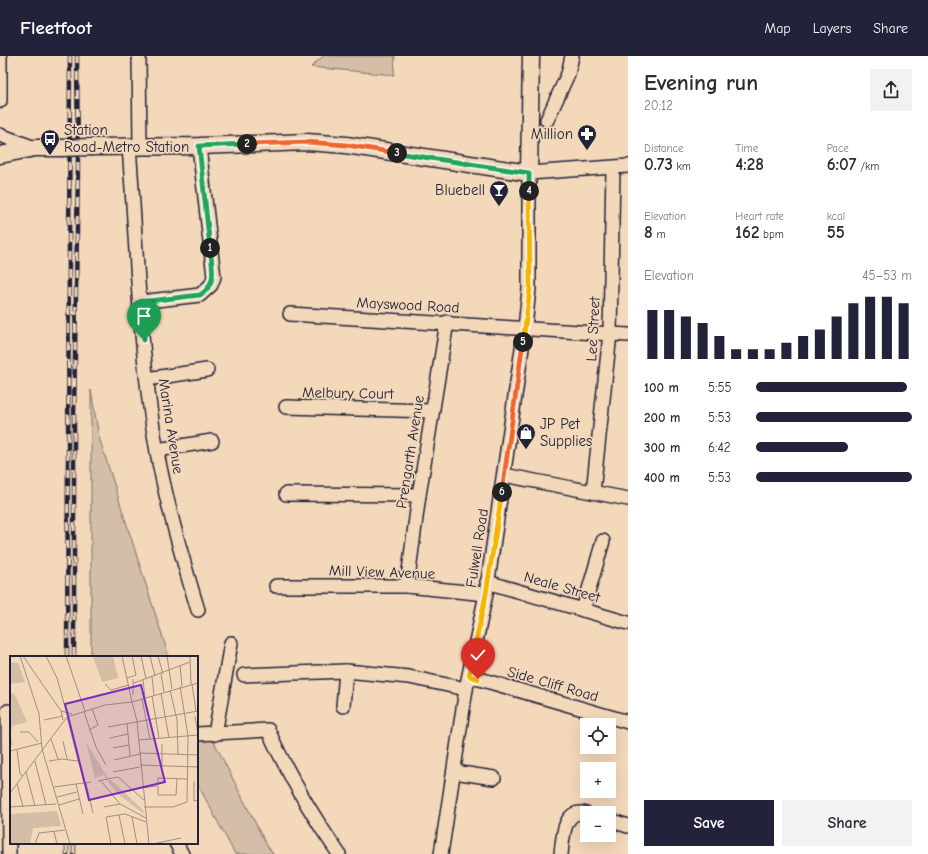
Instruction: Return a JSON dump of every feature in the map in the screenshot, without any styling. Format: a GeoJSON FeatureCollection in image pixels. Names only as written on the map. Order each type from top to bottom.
{"type":"FeatureCollection","features":[{"type":"Feature","properties":{"kind":"main road"},"geometry":{"type":"LineString","coordinates":[[0,155],[34,148],[199,146],[307,142],[346,145],[529,173],[531,56]]}},
{"type":"Feature","properties":{"kind":"street"},"geometry":{"type":"LineString","coordinates":[[0,56],[0,101]]}},
{"type":"Feature","properties":{"kind":"street","name":"Marina Avenue"},"geometry":{"type":"LineString","coordinates":[[139,56],[135,147],[140,302],[147,379],[157,450],[170,512],[198,610]]}},
{"type":"Feature","properties":{"kind":"street"},"geometry":{"type":"LineString","coordinates":[[547,120],[568,74],[572,56]]}},
{"type":"Feature","properties":{"kind":"street"},"geometry":{"type":"LineString","coordinates":[[0,135],[34,148]]}},
{"type":"Feature","properties":{"kind":"street"},"geometry":{"type":"LineString","coordinates":[[140,302],[200,295],[211,285],[214,277],[199,146]]}},
{"type":"Feature","properties":{"kind":"street"},"geometry":{"type":"LineString","coordinates":[[529,173],[628,166]]}},
{"type":"Feature","properties":{"kind":"street","name":"Lee Street"},"geometry":{"type":"LineString","coordinates":[[593,492],[610,334],[613,168]]}},
{"type":"Feature","properties":{"kind":"street","name":"Fulwell Road"},"geometry":{"type":"LineString","coordinates":[[441,854],[466,689],[486,588],[525,328],[530,289],[529,173]]}},
{"type":"Feature","properties":{"kind":"street","name":"Mayswood Road"},"geometry":{"type":"LineString","coordinates":[[290,314],[447,322],[628,335]]}},
{"type":"Feature","properties":{"kind":"street","name":"Prengarth Avenue"},"geometry":{"type":"LineString","coordinates":[[407,586],[419,495],[447,322]]}},
{"type":"Feature","properties":{"kind":"street"},"geometry":{"type":"LineString","coordinates":[[147,379],[207,370]]}},
{"type":"Feature","properties":{"kind":"street","name":"Melbury Court"},"geometry":{"type":"LineString","coordinates":[[286,407],[432,411]]}},
{"type":"Feature","properties":{"kind":"street"},"geometry":{"type":"LineString","coordinates":[[157,450],[212,441]]}},
{"type":"Feature","properties":{"kind":"street"},"geometry":{"type":"LineString","coordinates":[[504,475],[628,499]]}},
{"type":"Feature","properties":{"kind":"street"},"geometry":{"type":"LineString","coordinates":[[286,494],[419,495]]}},
{"type":"Feature","properties":{"kind":"street"},"geometry":{"type":"LineString","coordinates":[[583,610],[603,541]]}},
{"type":"Feature","properties":{"kind":"street","name":"Mill View Avenue"},"geometry":{"type":"LineString","coordinates":[[276,586],[407,586],[486,588]]}},
{"type":"Feature","properties":{"kind":"street","name":"Neale Street"},"geometry":{"type":"LineString","coordinates":[[486,588],[583,610],[628,623]]}},
{"type":"Feature","properties":{"kind":"street"},"geometry":{"type":"LineString","coordinates":[[215,734],[227,650]]}},
{"type":"Feature","properties":{"kind":"street"},"geometry":{"type":"LineString","coordinates":[[343,706],[346,671]]}},
{"type":"Feature","properties":{"kind":"street"},"geometry":{"type":"LineString","coordinates":[[244,675],[346,671],[409,677],[466,689]]}},
{"type":"Feature","properties":{"kind":"street","name":"Side Cliff Road"},"geometry":{"type":"LineString","coordinates":[[469,676],[628,722]]}},
{"type":"Feature","properties":{"kind":"street"},"geometry":{"type":"LineString","coordinates":[[6,711],[9,854]]}},
{"type":"Feature","properties":{"kind":"street"},"geometry":{"type":"LineString","coordinates":[[198,734],[268,730],[287,772],[317,822],[339,854]]}},
{"type":"Feature","properties":{"kind":"street"},"geometry":{"type":"LineString","coordinates":[[454,772],[494,778]]}},
{"type":"Feature","properties":{"kind":"street"},"geometry":{"type":"LineString","coordinates":[[561,854],[565,823],[571,815],[580,812]]}},
{"type":"Feature","properties":{"kind":"street"},"geometry":{"type":"LineString","coordinates":[[616,822],[628,826]]}},
{"type":"Feature","properties":{"kind":"street"},"geometry":{"type":"LineString","coordinates":[[177,844],[182,854]]}},
{"type":"Feature","properties":{"kind":"shaded area"},"geometry":{"type":"Polygon","coordinates":[[[323,56],[395,56],[394,75],[311,67],[323,56]]]}},
{"type":"Feature","properties":{"kind":"shaded area"},"geometry":{"type":"Polygon","coordinates":[[[91,390],[99,437],[169,656],[91,656],[91,390]]]}},
{"type":"Feature","properties":{"kind":"shaded area"},"geometry":{"type":"Polygon","coordinates":[[[212,738],[266,844],[273,854],[235,854],[198,785],[198,739],[212,738]]]}},
{"type":"Feature","properties":{"kind":"railway"},"geometry":{"type":"LineString","coordinates":[[67,656],[70,56]]}},
{"type":"Feature","properties":{"kind":"railway"},"geometry":{"type":"LineString","coordinates":[[74,656],[74,416],[78,167],[77,56]]}},
{"type":"Feature","properties":{"kind":"railway"},"geometry":{"type":"LineString","coordinates":[[67,844],[67,854]]}},
{"type":"Feature","properties":{"kind":"railway"},"geometry":{"type":"LineString","coordinates":[[74,844],[74,854]]}},
{"type":"Feature","properties":{"kind":"place","name":"Million"},"geometry":{"type":"Point","coordinates":[587,151]}},
{"type":"Feature","properties":{"kind":"place","name":"Station Road-Metro Station"},"geometry":{"type":"Point","coordinates":[50,156]}},
{"type":"Feature","properties":{"kind":"place","name":"Bluebell"},"geometry":{"type":"Point","coordinates":[499,207]}},
{"type":"Feature","properties":{"kind":"place","name":"JP Pet Supplies"},"geometry":{"type":"Point","coordinates":[526,450]}},
{"type":"Feature","properties":{"kind":"route"},"geometry":{"type":"LineString","coordinates":[[144,340],[140,302],[200,295],[207,291],[214,277],[199,146],[307,142],[346,145],[529,173],[530,289],[488,582],[469,676],[478,679]]}}]}
